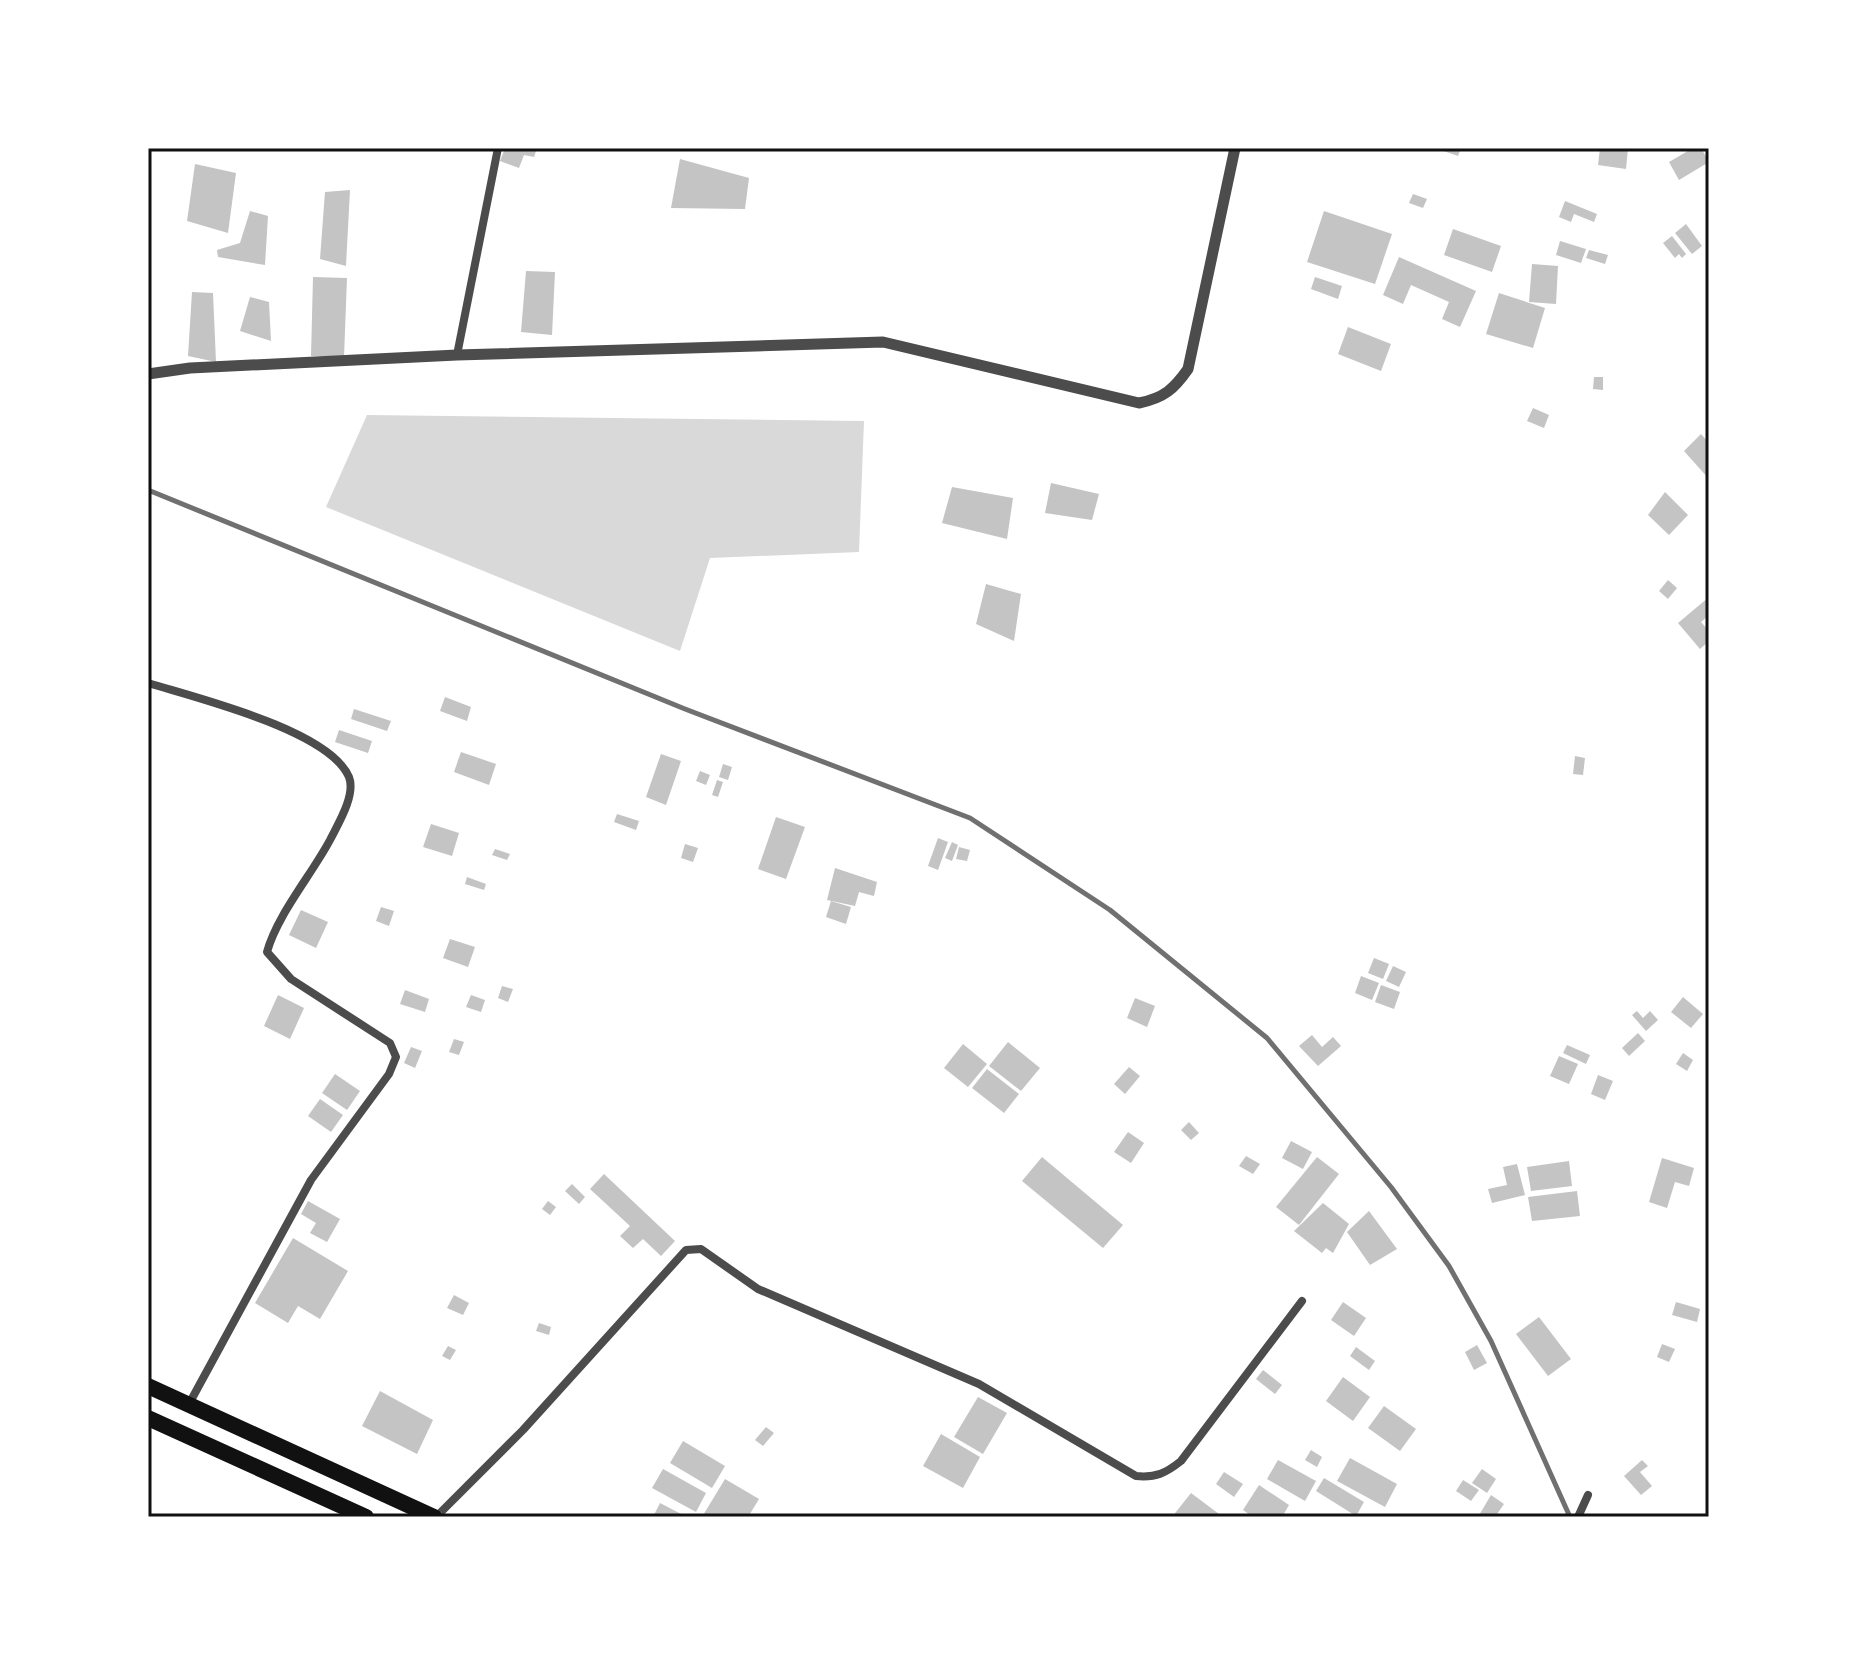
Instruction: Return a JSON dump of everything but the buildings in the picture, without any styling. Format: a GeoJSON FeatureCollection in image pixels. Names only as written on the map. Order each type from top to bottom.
{"type":"FeatureCollection","features":[{"type":"Feature","properties":{"kind":"highway"},"geometry":{"type":"LineString","coordinates":[[148,1386],[435,1517]]}},
{"type":"Feature","properties":{"kind":"highway"},"geometry":{"type":"LineString","coordinates":[[148,1418],[366,1517]]}},
{"type":"Feature","properties":{"kind":"street"},"geometry":{"type":"LineString","coordinates":[[457,355],[498,148]]}},
{"type":"Feature","properties":{"kind":"street"},"geometry":{"type":"LineString","coordinates":[[148,374],[190,368],[457,355],[883,342],[1013,374],[1091,388],[1139,403],[1155,400],[1172,391],[1188,369],[1235,148]]}},
{"type":"Feature","properties":{"kind":"street"},"geometry":{"type":"LineString","coordinates":[[148,683],[310,738],[339,762],[350,778],[351,793],[331,838],[267,952],[291,979],[390,1043],[396,1057],[389,1074],[311,1180],[189,1404]]}},
{"type":"Feature","properties":{"kind":"street"},"geometry":{"type":"LineString","coordinates":[[435,1517],[523,1430],[686,1250],[701,1249],[758,1289],[979,1384],[1136,1476],[1151,1478],[1165,1473],[1181,1461],[1302,1301]]}},
{"type":"Feature","properties":{"kind":"street"},"geometry":{"type":"LineString","coordinates":[[1578,1517],[1588,1495]]}},
{"type":"Feature","properties":{"kind":"shaded area"},"geometry":{"type":"Polygon","coordinates":[[[367,415],[864,421],[859,552],[710,558],[680,651],[326,507],[367,415]]]}},
{"type":"Feature","properties":{"kind":"railway"},"geometry":{"type":"LineString","coordinates":[[148,490],[685,709],[970,818],[1110,910],[1267,1038],[1391,1187],[1449,1266],[1491,1341],[1570,1517]]}}]}
